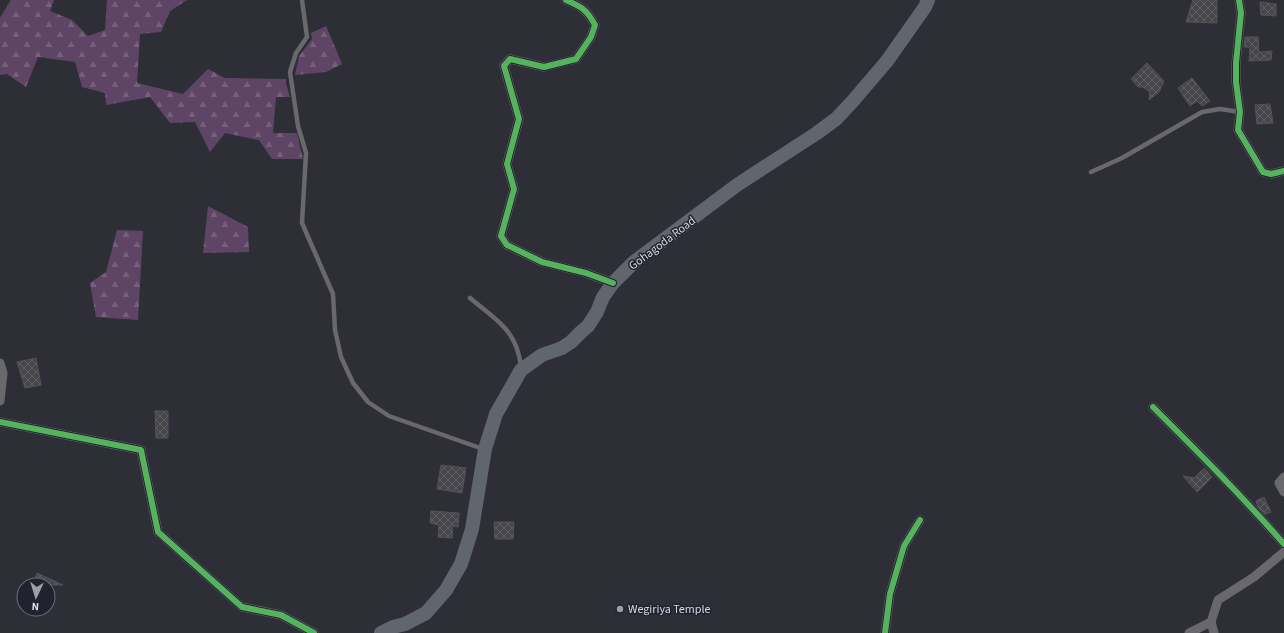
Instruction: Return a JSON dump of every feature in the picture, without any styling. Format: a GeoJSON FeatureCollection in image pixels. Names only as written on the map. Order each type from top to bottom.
{"type":"FeatureCollection","features":[{"type":"Feature","properties":{"kind":"main road","name":"Gohagoda Road"},"geometry":{"type":"LineString","coordinates":[[381,633],[393,627],[405,624],[426,613],[446,590],[460,564],[472,529],[485,449],[496,414],[521,370],[542,355],[562,348],[582,332],[594,317],[603,297],[613,283],[634,262],[737,185],[836,119],[887,61],[925,7],[928,0]]}},
{"type":"Feature","properties":{"kind":"street"},"geometry":{"type":"LineString","coordinates":[[566,0],[579,6],[589,14],[595,25],[591,37],[576,59],[544,67],[510,59],[504,66],[519,119],[507,164],[514,189],[501,236],[507,245],[542,262],[613,283]]}},
{"type":"Feature","properties":{"kind":"street"},"geometry":{"type":"LineString","coordinates":[[1239,0],[1241,13],[1236,63],[1236,82],[1240,112],[1238,130],[1263,172],[1271,174],[1284,171]]}},
{"type":"Feature","properties":{"kind":"street"},"geometry":{"type":"LineString","coordinates":[[0,363],[4,373],[0,401]]}},
{"type":"Feature","properties":{"kind":"street"},"geometry":{"type":"LineString","coordinates":[[1153,407],[1226,480],[1284,544]]}},
{"type":"Feature","properties":{"kind":"street"},"geometry":{"type":"LineString","coordinates":[[0,422],[141,450],[158,532],[242,607],[282,615],[314,633]]}},
{"type":"Feature","properties":{"kind":"street"},"geometry":{"type":"LineString","coordinates":[[1284,477],[1279,483],[1284,492]]}},
{"type":"Feature","properties":{"kind":"street"},"geometry":{"type":"LineString","coordinates":[[885,633],[890,594],[904,546],[920,520]]}},
{"type":"Feature","properties":{"kind":"street"},"geometry":{"type":"LineString","coordinates":[[1214,633],[1211,622],[1218,600],[1254,577],[1284,552]]}},
{"type":"Feature","properties":{"kind":"street"},"geometry":{"type":"LineString","coordinates":[[1189,633],[1211,622]]}},
{"type":"Feature","properties":{"kind":"lane"},"geometry":{"type":"LineString","coordinates":[[302,0],[307,38],[296,53],[290,72],[298,126],[306,152],[302,223],[333,294],[335,330],[341,357],[353,383],[368,402],[389,416],[485,449]]}},
{"type":"Feature","properties":{"kind":"lane"},"geometry":{"type":"LineString","coordinates":[[1092,172],[1122,158],[1202,112],[1220,109],[1240,112]]}},
{"type":"Feature","properties":{"kind":"lane"},"geometry":{"type":"LineString","coordinates":[[470,298],[506,328],[516,345],[521,370]]}},
{"type":"Feature","properties":{"kind":"green space"},"geometry":{"type":"Polygon","coordinates":[[[11,0],[54,0],[50,11],[72,20],[88,36],[105,30],[107,0],[187,0],[170,11],[161,32],[140,34],[137,83],[183,94],[208,69],[225,78],[286,79],[290,97],[276,97],[273,133],[297,133],[303,159],[272,159],[259,140],[225,133],[210,152],[195,122],[170,123],[150,97],[106,105],[105,93],[82,87],[75,62],[38,57],[26,87],[7,74],[0,75],[0,18],[11,0]]]}},
{"type":"Feature","properties":{"kind":"green space"},"geometry":{"type":"Polygon","coordinates":[[[326,26],[342,64],[326,72],[295,75],[299,56],[312,39],[311,33],[326,26]]]}},
{"type":"Feature","properties":{"kind":"green space"},"geometry":{"type":"Polygon","coordinates":[[[208,206],[248,227],[249,252],[203,253],[208,206]]]}},
{"type":"Feature","properties":{"kind":"green space"},"geometry":{"type":"Polygon","coordinates":[[[117,230],[143,231],[138,320],[96,317],[90,283],[106,272],[117,230]]]}},
{"type":"Feature","properties":{"kind":"building"},"geometry":{"type":"Polygon","coordinates":[[[1193,0],[1217,0],[1217,23],[1186,22],[1193,0]]]}},
{"type":"Feature","properties":{"kind":"building"},"geometry":{"type":"Polygon","coordinates":[[[1260,2],[1276,4],[1276,16],[1261,15],[1260,2]]]}},
{"type":"Feature","properties":{"kind":"building"},"geometry":{"type":"Polygon","coordinates":[[[1245,37],[1258,37],[1259,52],[1272,51],[1271,60],[1249,61],[1250,47],[1244,47],[1245,37]]]}},
{"type":"Feature","properties":{"kind":"building"},"geometry":{"type":"Polygon","coordinates":[[[1147,63],[1164,81],[1159,92],[1149,100],[1150,92],[1143,87],[1138,87],[1131,79],[1147,63]]]}},
{"type":"Feature","properties":{"kind":"building"},"geometry":{"type":"Polygon","coordinates":[[[1192,78],[1210,101],[1202,106],[1197,101],[1190,106],[1178,88],[1192,78]]]}},
{"type":"Feature","properties":{"kind":"building"},"geometry":{"type":"Polygon","coordinates":[[[1270,104],[1273,123],[1257,124],[1255,105],[1270,104]]]}},
{"type":"Feature","properties":{"kind":"building"},"geometry":{"type":"Polygon","coordinates":[[[36,358],[41,385],[25,388],[17,362],[36,358]]]}},
{"type":"Feature","properties":{"kind":"building"},"geometry":{"type":"Polygon","coordinates":[[[155,411],[168,411],[168,438],[156,438],[155,411]]]}},
{"type":"Feature","properties":{"kind":"building"},"geometry":{"type":"Polygon","coordinates":[[[441,465],[466,468],[462,493],[437,489],[441,465]]]}},
{"type":"Feature","properties":{"kind":"building"},"geometry":{"type":"Polygon","coordinates":[[[1204,468],[1212,477],[1197,492],[1183,476],[1194,478],[1204,468]]]}},
{"type":"Feature","properties":{"kind":"building"},"geometry":{"type":"Polygon","coordinates":[[[1264,497],[1271,512],[1265,514],[1258,507],[1256,501],[1264,497]]]}},
{"type":"Feature","properties":{"kind":"building"},"geometry":{"type":"Polygon","coordinates":[[[431,511],[459,513],[458,527],[453,526],[452,538],[438,537],[439,525],[430,523],[431,511]]]}},
{"type":"Feature","properties":{"kind":"building"},"geometry":{"type":"Polygon","coordinates":[[[494,522],[514,522],[513,539],[495,539],[494,522]]]}},
{"type":"Feature","properties":{"kind":"building"},"geometry":{"type":"Polygon","coordinates":[[[37,573],[46,577],[36,577],[37,573]]]}},
{"type":"Feature","properties":{"kind":"building"},"geometry":{"type":"Polygon","coordinates":[[[56,582],[63,585],[56,585],[56,582]]]}},
{"type":"Feature","properties":{"kind":"cycle path"},"geometry":{"type":"LineString","coordinates":[[566,0],[584,10],[595,25],[591,37],[576,59],[544,67],[510,59],[504,66],[519,119],[507,164],[514,189],[501,236],[507,245],[542,262],[586,273],[613,283]]}},
{"type":"Feature","properties":{"kind":"cycle path"},"geometry":{"type":"LineString","coordinates":[[1239,0],[1241,13],[1236,63],[1236,82],[1240,112],[1238,130],[1263,172],[1271,174],[1284,171]]}},
{"type":"Feature","properties":{"kind":"cycle path"},"geometry":{"type":"LineString","coordinates":[[1153,407],[1236,491],[1284,544]]}},
{"type":"Feature","properties":{"kind":"cycle path"},"geometry":{"type":"LineString","coordinates":[[0,422],[141,450],[158,532],[242,607],[281,615],[314,633]]}},
{"type":"Feature","properties":{"kind":"cycle path"},"geometry":{"type":"LineString","coordinates":[[885,633],[890,594],[904,546],[920,520]]}},
{"type":"Feature","properties":{"kind":"place","name":"Wegiriya Temple"},"geometry":{"type":"Point","coordinates":[620,609]}}]}
